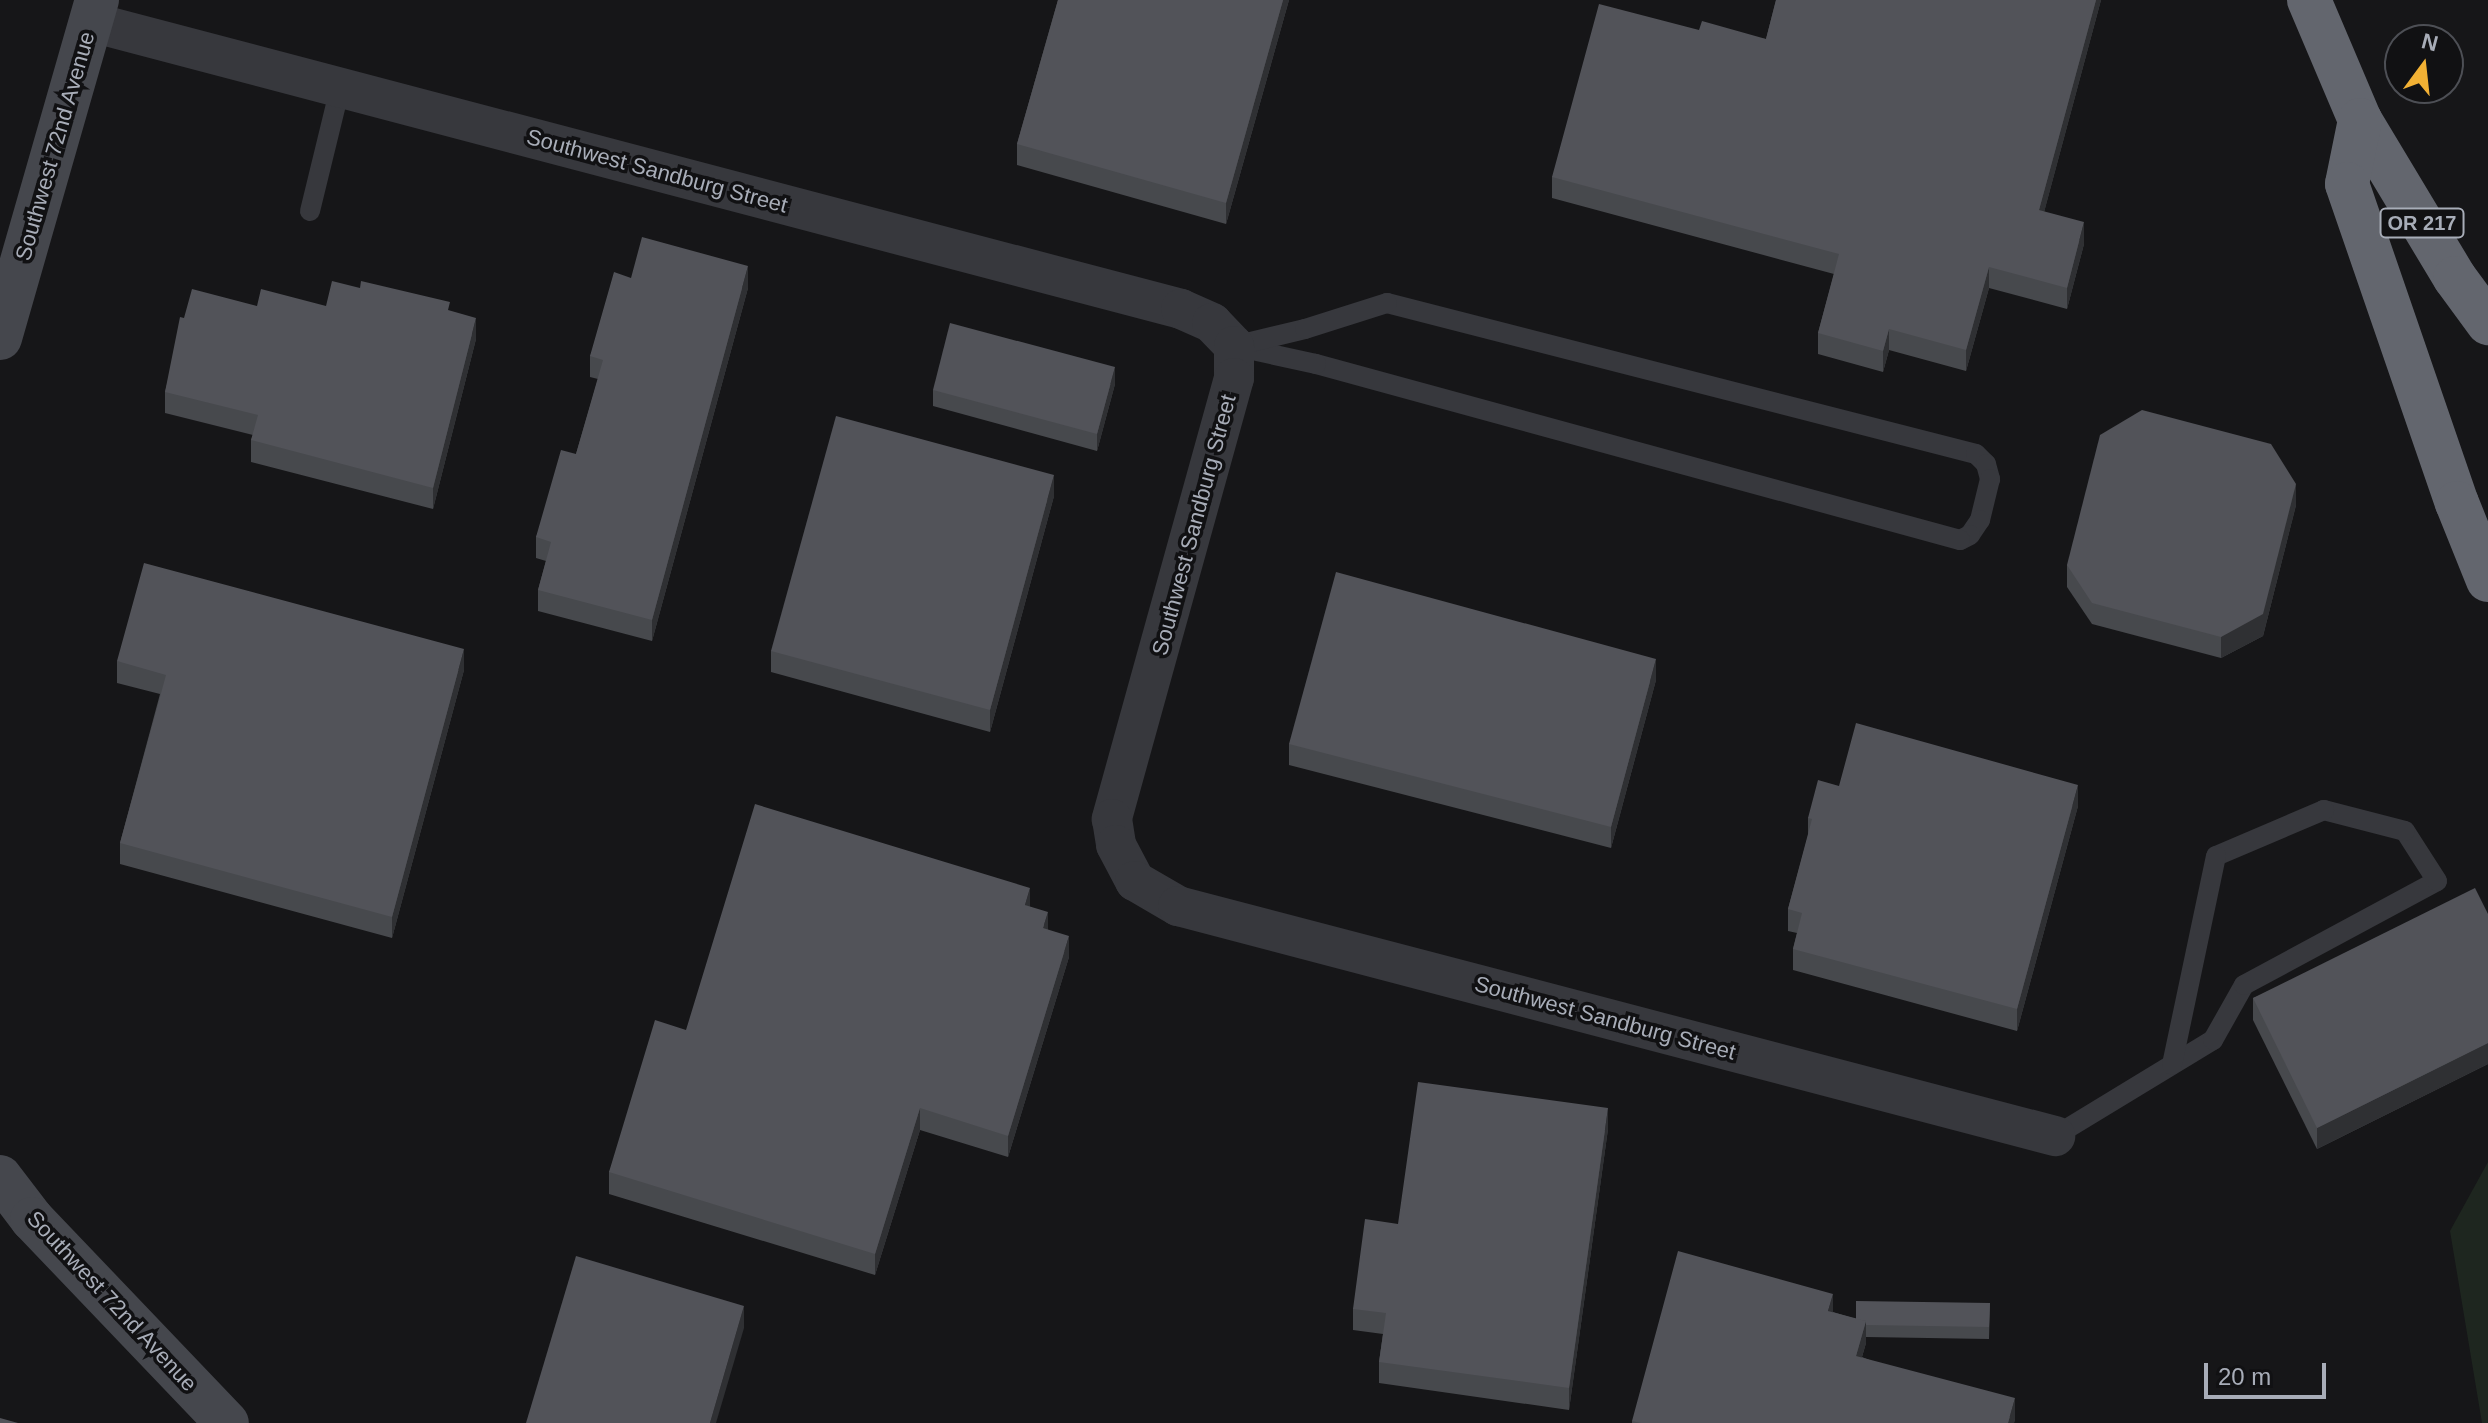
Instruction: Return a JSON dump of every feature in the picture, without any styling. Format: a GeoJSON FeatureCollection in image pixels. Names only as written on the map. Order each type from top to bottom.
{"type":"FeatureCollection","features":[{"type":"Feature","properties":{"kind":"highway","name":"OR 217"},"geometry":{"type":"LineString","coordinates":[[2309,0],[2360,120],[2455,278],[2488,323]]}},
{"type":"Feature","properties":{"kind":"highway"},"geometry":{"type":"LineString","coordinates":[[2360,120],[2347,184],[2457,503],[2488,580]]}},
{"type":"Feature","properties":{"kind":"main road","name":"Southwest 72nd Avenue"},"geometry":{"type":"LineString","coordinates":[[0,338],[94,11]]}},
{"type":"Feature","properties":{"kind":"main road","name":"Southwest 72nd Avenue"},"geometry":{"type":"LineString","coordinates":[[0,1177],[32,1219],[227,1423]]}},
{"type":"Feature","properties":{"kind":"street","name":"Southwest Sandburg Street"},"geometry":{"type":"LineString","coordinates":[[94,11],[340,88],[1181,309],[1212,323],[1234,346],[1234,378],[1112,819],[1116,845],[1135,881],[1178,906],[2055,1136]]}},
{"type":"Feature","properties":{"kind":"lane"},"geometry":{"type":"LineString","coordinates":[[310,211],[340,88]]}},
{"type":"Feature","properties":{"kind":"lane"},"geometry":{"type":"LineString","coordinates":[[1387,303],[1976,454],[1986,464],[1990,479],[1980,520],[1970,535],[1960,540],[1316,364],[1234,346],[1305,329],[1387,303]]}},
{"type":"Feature","properties":{"kind":"lane"},"geometry":{"type":"LineString","coordinates":[[2055,1136],[2213,1040],[2244,985],[2437,881],[2405,831],[2324,810],[2216,856],[2172,1064]]}},
{"type":"Feature","properties":{"kind":"shaded area"},"geometry":{"type":"Polygon","coordinates":[[[2488,1162],[2488,1423],[2482,1423],[2450,1231],[2488,1162]]]}},
{"type":"Feature","properties":{"kind":"building"},"geometry":{"type":"Polygon","coordinates":[[[1058,0],[1283,0],[1226,203],[1017,144],[1058,0]]]}},
{"type":"Feature","properties":{"kind":"building"},"geometry":{"type":"Polygon","coordinates":[[[1776,0],[2096,0],[2039,210],[2084,222],[2067,288],[1989,267],[1966,350],[1889,329],[1883,351],[1818,333],[1839,254],[1552,177],[1599,4],[1699,30],[1702,21],[1766,39],[1776,0]]]}},
{"type":"Feature","properties":{"kind":"building"},"geometry":{"type":"Polygon","coordinates":[[[642,237],[748,266],[652,620],[538,590],[551,542],[536,537],[561,450],[576,454],[603,360],[590,356],[614,272],[631,278],[642,237]]]}},
{"type":"Feature","properties":{"kind":"building"},"geometry":{"type":"Polygon","coordinates":[[[332,281],[360,288],[361,281],[450,302],[448,310],[476,318],[433,488],[251,440],[258,415],[165,392],[180,317],[184,318],[192,289],[257,306],[261,289],[326,306],[332,281]]]}},
{"type":"Feature","properties":{"kind":"building"},"geometry":{"type":"Polygon","coordinates":[[[950,323],[1115,367],[1097,434],[933,390],[950,323]]]}},
{"type":"Feature","properties":{"kind":"building"},"geometry":{"type":"Polygon","coordinates":[[[2142,410],[2271,444],[2296,484],[2263,614],[2221,637],[2092,603],[2067,565],[2100,435],[2142,410]]]}},
{"type":"Feature","properties":{"kind":"building"},"geometry":{"type":"Polygon","coordinates":[[[836,416],[1054,475],[990,710],[771,651],[836,416]]]}},
{"type":"Feature","properties":{"kind":"building"},"geometry":{"type":"Polygon","coordinates":[[[144,563],[464,649],[392,917],[120,843],[166,675],[117,661],[144,563]]]}},
{"type":"Feature","properties":{"kind":"building"},"geometry":{"type":"Polygon","coordinates":[[[1336,572],[1656,659],[1611,827],[1289,744],[1336,572]]]}},
{"type":"Feature","properties":{"kind":"building"},"geometry":{"type":"Polygon","coordinates":[[[1856,723],[2078,785],[2017,1009],[1793,949],[1802,913],[1788,909],[1812,819],[1808,818],[1818,780],[1839,786],[1856,723]]]}},
{"type":"Feature","properties":{"kind":"building"},"geometry":{"type":"Polygon","coordinates":[[[755,804],[1030,888],[1025,905],[1048,912],[1043,928],[1069,936],[1008,1136],[920,1108],[875,1254],[609,1172],[655,1020],[686,1030],[755,804]]]}},
{"type":"Feature","properties":{"kind":"building"},"geometry":{"type":"Polygon","coordinates":[[[2475,888],[2488,914],[2488,1043],[2317,1128],[2253,998],[2475,888]]]}},
{"type":"Feature","properties":{"kind":"building"},"geometry":{"type":"Polygon","coordinates":[[[1418,1082],[1608,1108],[1569,1388],[1379,1362],[1386,1313],[1353,1309],[1365,1219],[1398,1224],[1418,1082]]]}},
{"type":"Feature","properties":{"kind":"building"},"geometry":{"type":"Polygon","coordinates":[[[1678,1251],[1833,1294],[1828,1311],[1866,1321],[1856,1356],[2015,1398],[2008,1423],[1632,1421],[1678,1251]]]}},
{"type":"Feature","properties":{"kind":"building"},"geometry":{"type":"Polygon","coordinates":[[[576,1256],[744,1306],[710,1423],[526,1423],[576,1256]]]}},
{"type":"Feature","properties":{"kind":"building"},"geometry":{"type":"Polygon","coordinates":[[[1856,1301],[1990,1303],[1989,1327],[1866,1325],[1866,1321],[1856,1319],[1856,1301]]]}},
{"type":"Feature","properties":{"kind":"building"},"geometry":{"type":"Polygon","coordinates":[[[0,1418],[18,1423],[0,1423],[0,1418]]]}}]}
